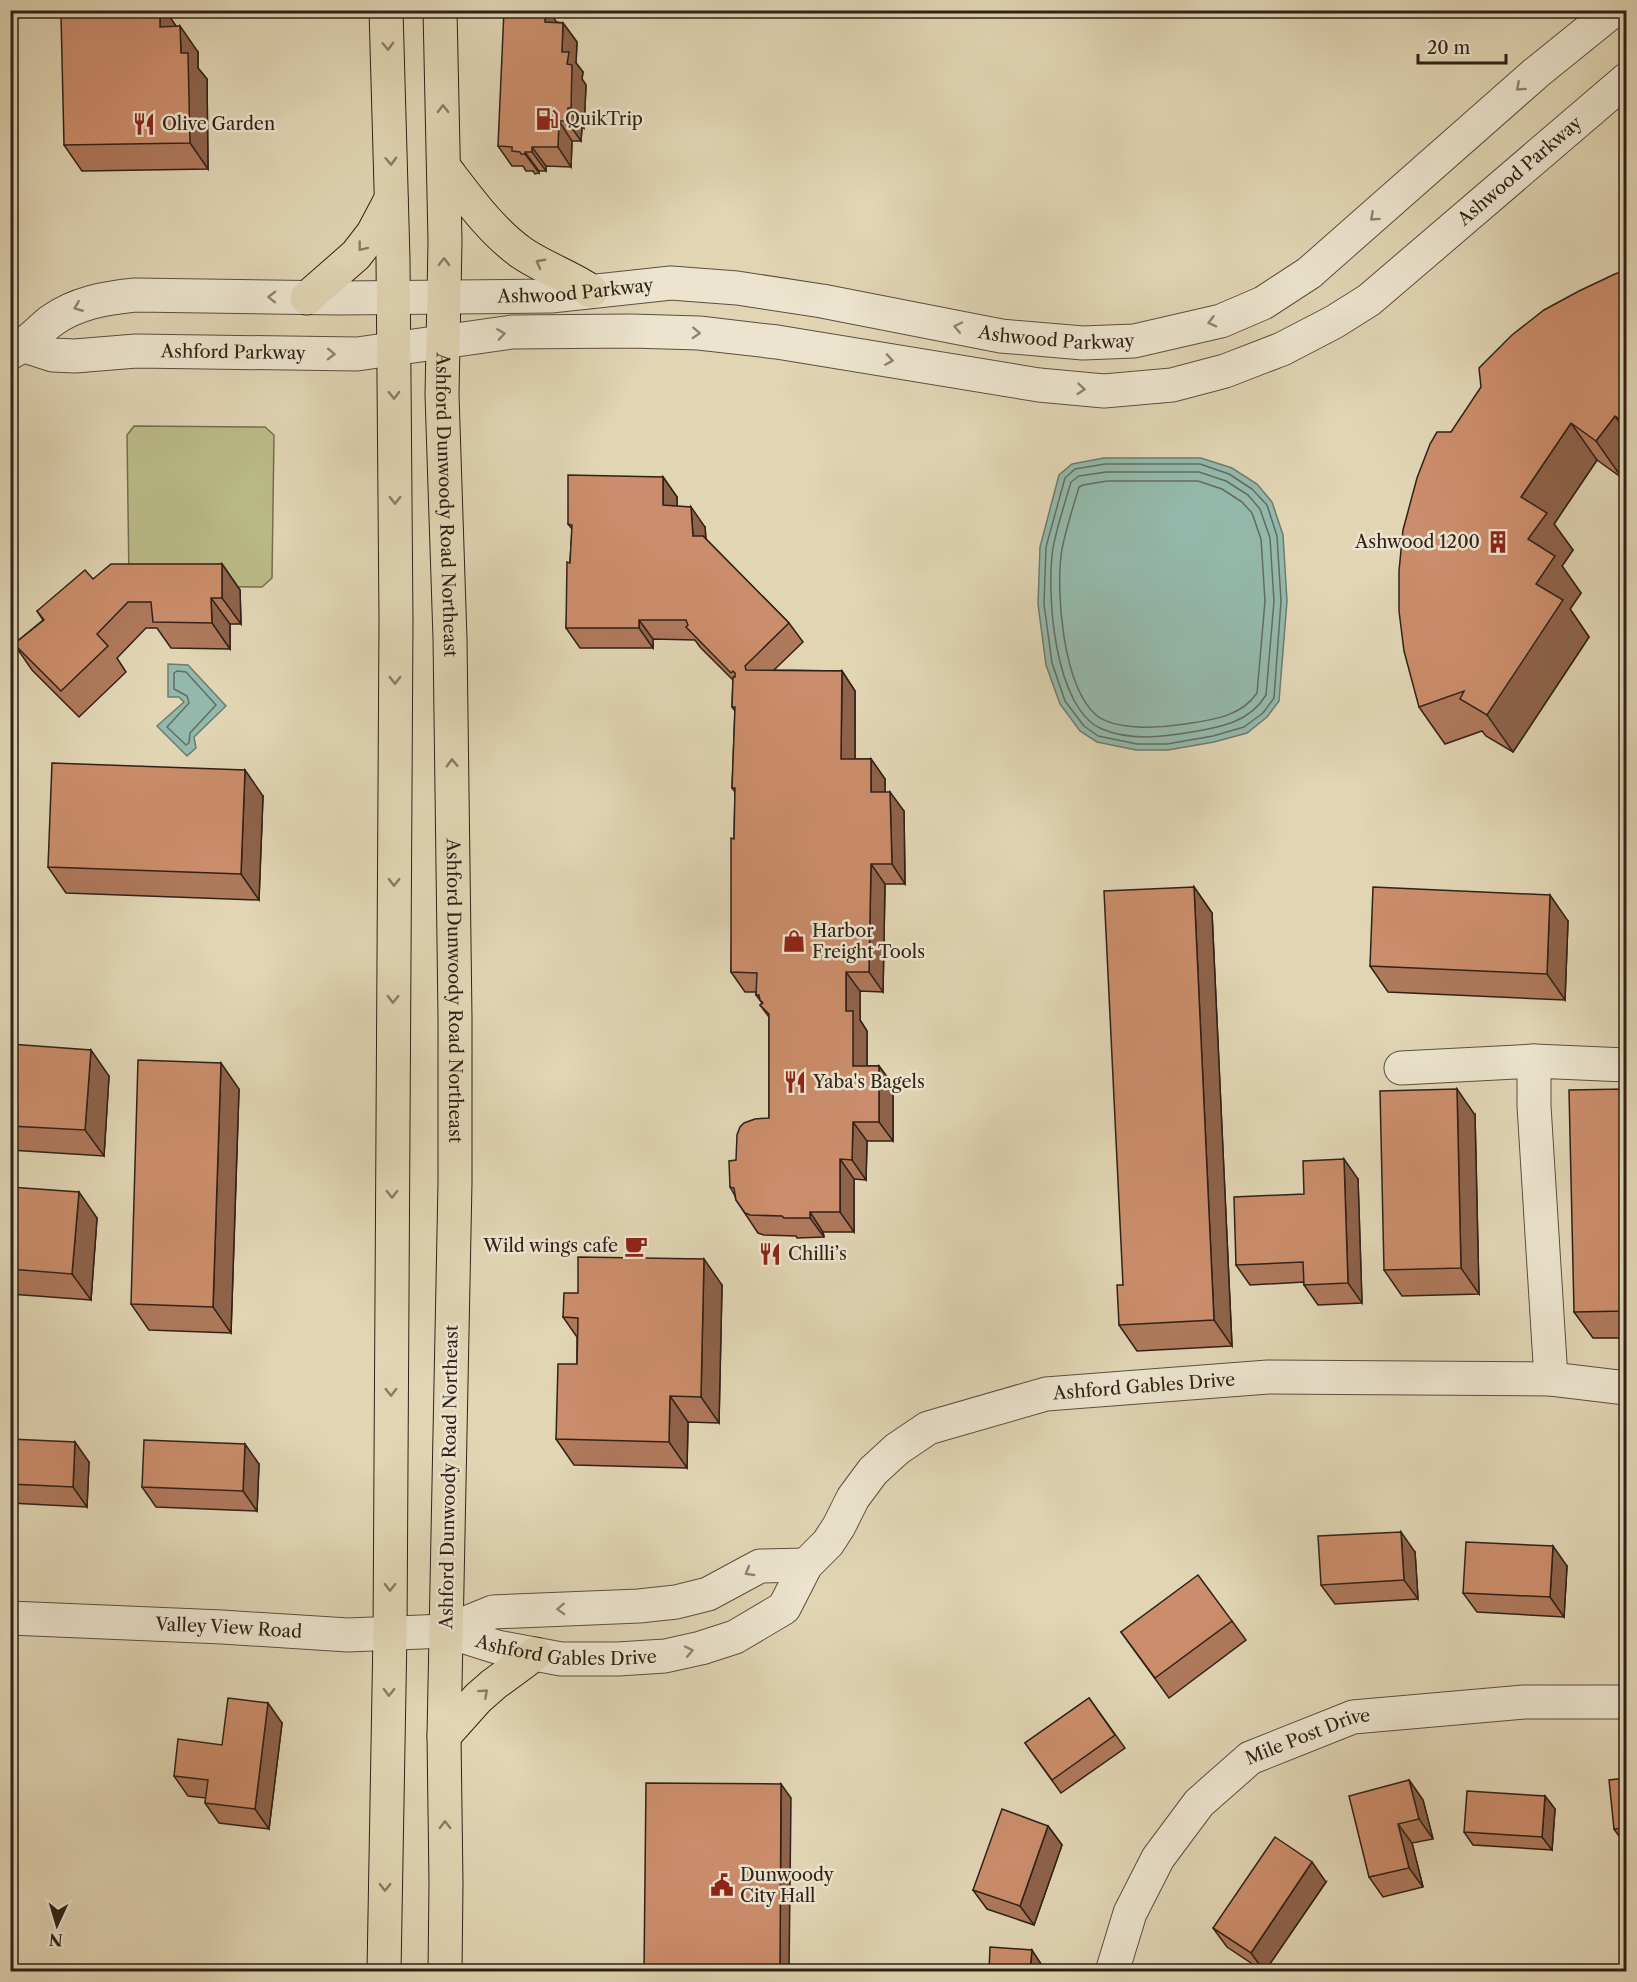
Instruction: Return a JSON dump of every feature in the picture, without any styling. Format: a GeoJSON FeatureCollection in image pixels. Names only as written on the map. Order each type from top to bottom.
{"type":"FeatureCollection","features":[{"type":"Feature","properties":{"kind":"main road"},"geometry":{"type":"LineString","coordinates":[[384,1971],[390,1633],[395,765],[392,197],[386,10]]}},
{"type":"Feature","properties":{"kind":"main road","name":"Ashford Dunwoody Road Northeast"},"geometry":{"type":"LineString","coordinates":[[440,10],[444,167],[441,395],[450,639],[454,1018],[454,1194],[444,1736],[445,1971]]}},
{"type":"Feature","properties":{"kind":"main road"},"geometry":{"type":"LineString","coordinates":[[444,167],[469,201],[506,240],[539,264],[574,279],[591,291]]}},
{"type":"Feature","properties":{"kind":"main road"},"geometry":{"type":"LineString","coordinates":[[307,298],[356,255],[373,233],[392,197]]}},
{"type":"Feature","properties":{"kind":"main road"},"geometry":{"type":"LineString","coordinates":[[444,1736],[478,1698],[536,1654]]}},
{"type":"Feature","properties":{"kind":"street","name":"Ashwood Parkway"},"geometry":{"type":"LineString","coordinates":[[393,297],[551,296],[671,283],[737,288],[840,304],[1001,336],[1083,343],[1134,341],[1221,321],[1263,303],[1309,273],[1536,73],[1614,10]]}},
{"type":"Feature","properties":{"kind":"street","name":"Ashwood Parkway"},"geometry":{"type":"LineString","coordinates":[[443,342],[512,332],[699,333],[777,342],[1039,385],[1104,391],[1172,386],[1225,371],[1282,349],[1334,322],[1369,300],[1626,80]]}},
{"type":"Feature","properties":{"kind":"street","name":"Ashford Parkway"},"geometry":{"type":"LineString","coordinates":[[18,349],[51,321],[73,309],[101,299],[135,295],[393,297]]}},
{"type":"Feature","properties":{"kind":"street","name":"Ashford Parkway"},"geometry":{"type":"LineString","coordinates":[[18,349],[75,356],[136,351],[357,354],[443,342]]}},
{"type":"Feature","properties":{"kind":"street"},"geometry":{"type":"LineString","coordinates":[[1401,1068],[1534,1061],[1626,1065]]}},
{"type":"Feature","properties":{"kind":"street"},"geometry":{"type":"LineString","coordinates":[[1534,1061],[1534,1106],[1551,1379]]}},
{"type":"Feature","properties":{"kind":"street","name":"Ashford Gables Drive"},"geometry":{"type":"LineString","coordinates":[[446,1631],[497,1647],[561,1659],[665,1656],[735,1637],[784,1608],[806,1564],[828,1543],[840,1526],[854,1498],[873,1471],[897,1449],[928,1428],[1046,1394],[1268,1377],[1551,1379],[1626,1389]]}},
{"type":"Feature","properties":{"kind":"street","name":"Ashford Gables Drive"},"geometry":{"type":"LineString","coordinates":[[446,1631],[493,1612],[639,1606],[676,1602],[708,1594],[760,1566],[806,1564]]}},
{"type":"Feature","properties":{"kind":"street","name":"Valley View Road"},"geometry":{"type":"LineString","coordinates":[[10,1618],[348,1635],[446,1631]]}},
{"type":"Feature","properties":{"kind":"street","name":"Mile Post Drive"},"geometry":{"type":"LineString","coordinates":[[1112,1971],[1130,1913],[1158,1858],[1199,1803],[1250,1758],[1353,1717],[1524,1702],[1626,1702]]}},
{"type":"Feature","properties":{"kind":"green space"},"geometry":{"type":"Polygon","coordinates":[[[134,426],[265,427],[274,435],[272,578],[262,587],[138,586],[129,580],[127,435],[134,426]]]}},
{"type":"Feature","properties":{"kind":"water"},"geometry":{"type":"Polygon","coordinates":[[[1104,458],[1201,458],[1232,468],[1257,484],[1272,502],[1283,535],[1287,601],[1279,701],[1267,717],[1247,733],[1214,742],[1168,750],[1136,750],[1097,742],[1080,731],[1060,704],[1046,665],[1038,604],[1040,547],[1059,475],[1072,464],[1104,458]]]}},
{"type":"Feature","properties":{"kind":"water"},"geometry":{"type":"Polygon","coordinates":[[[168,664],[188,665],[226,706],[194,737],[196,748],[187,756],[157,726],[184,702],[179,697],[168,697],[168,664]]]}},
{"type":"Feature","properties":{"kind":"building","name":"Olive Garden"},"geometry":{"type":"Polygon","coordinates":[[[126,10],[160,10],[160,27],[180,26],[181,53],[188,53],[190,143],[64,145],[61,15],[126,14],[126,10]]]}},
{"type":"Feature","properties":{"kind":"building"},"geometry":{"type":"Polygon","coordinates":[[[504,10],[545,10],[545,22],[563,23],[562,52],[569,52],[567,64],[572,65],[571,108],[568,108],[567,121],[559,121],[558,147],[532,147],[532,152],[521,154],[512,151],[512,147],[498,146],[504,10]]]}},
{"type":"Feature","properties":{"kind":"building","name":"Ashwood 1200"},"geometry":{"type":"Polygon","coordinates":[[[1626,270],[1626,424],[1615,416],[1596,441],[1571,423],[1521,497],[1547,513],[1528,539],[1555,556],[1536,584],[1563,600],[1487,715],[1460,699],[1464,691],[1419,707],[1404,651],[1399,611],[1399,571],[1403,530],[1417,478],[1430,444],[1437,432],[1451,432],[1481,387],[1479,368],[1512,335],[1544,310],[1626,270]]]}},
{"type":"Feature","properties":{"kind":"building"},"geometry":{"type":"Polygon","coordinates":[[[568,475],[663,477],[663,505],[691,507],[693,536],[703,536],[789,623],[745,666],[746,670],[842,671],[841,759],[871,759],[871,792],[890,792],[892,864],[871,864],[869,972],[846,972],[846,1011],[853,1011],[853,1066],[879,1066],[879,1122],[853,1122],[852,1160],[840,1159],[840,1212],[810,1212],[810,1218],[750,1215],[745,1213],[736,1200],[734,1188],[730,1187],[729,1161],[736,1160],[737,1135],[740,1127],[755,1119],[769,1118],[769,1014],[760,1005],[763,1003],[759,995],[756,995],[757,973],[731,972],[731,838],[734,839],[735,788],[732,788],[735,707],[732,707],[735,673],[733,671],[731,673],[686,627],[688,625],[686,620],[639,620],[639,628],[566,628],[567,562],[570,563],[572,525],[568,524],[568,475]]]}},
{"type":"Feature","properties":{"kind":"building"},"geometry":{"type":"Polygon","coordinates":[[[111,564],[222,564],[222,598],[211,598],[212,623],[153,622],[151,602],[128,602],[97,634],[108,646],[61,691],[14,644],[44,620],[37,611],[85,570],[93,579],[111,564]]]}},
{"type":"Feature","properties":{"kind":"building"},"geometry":{"type":"Polygon","coordinates":[[[52,763],[245,770],[241,874],[48,867],[52,763]]]}},
{"type":"Feature","properties":{"kind":"building"},"geometry":{"type":"Polygon","coordinates":[[[1194,887],[1214,1320],[1119,1325],[1117,1285],[1123,1285],[1104,891],[1194,887]]]}},
{"type":"Feature","properties":{"kind":"building"},"geometry":{"type":"Polygon","coordinates":[[[1373,887],[1550,895],[1547,974],[1370,966],[1373,887]]]}},
{"type":"Feature","properties":{"kind":"building"},"geometry":{"type":"Polygon","coordinates":[[[10,1044],[91,1050],[85,1130],[10,1126],[10,1044]]]}},
{"type":"Feature","properties":{"kind":"building"},"geometry":{"type":"Polygon","coordinates":[[[138,1060],[221,1063],[213,1307],[131,1304],[138,1060]]]}},
{"type":"Feature","properties":{"kind":"building"},"geometry":{"type":"Polygon","coordinates":[[[1457,1089],[1461,1268],[1384,1270],[1380,1091],[1457,1089]]]}},
{"type":"Feature","properties":{"kind":"building"},"geometry":{"type":"Polygon","coordinates":[[[1626,1089],[1626,1311],[1574,1312],[1569,1090],[1626,1089]]]}},
{"type":"Feature","properties":{"kind":"building"},"geometry":{"type":"Polygon","coordinates":[[[1344,1159],[1348,1283],[1304,1285],[1303,1262],[1236,1265],[1234,1197],[1304,1194],[1303,1161],[1344,1159]]]}},
{"type":"Feature","properties":{"kind":"building"},"geometry":{"type":"Polygon","coordinates":[[[10,1187],[79,1192],[72,1274],[10,1269],[10,1187]]]}},
{"type":"Feature","properties":{"kind":"building"},"geometry":{"type":"Polygon","coordinates":[[[578,1257],[704,1259],[701,1397],[670,1396],[669,1442],[556,1439],[558,1364],[577,1364],[578,1318],[563,1317],[564,1293],[578,1293],[578,1257]]]}},
{"type":"Feature","properties":{"kind":"building"},"geometry":{"type":"Polygon","coordinates":[[[10,1439],[75,1442],[73,1487],[10,1484],[10,1439]]]}},
{"type":"Feature","properties":{"kind":"building"},"geometry":{"type":"Polygon","coordinates":[[[144,1440],[245,1444],[243,1491],[142,1487],[144,1440]]]}},
{"type":"Feature","properties":{"kind":"building"},"geometry":{"type":"Polygon","coordinates":[[[1401,1532],[1404,1580],[1321,1585],[1318,1536],[1401,1532]]]}},
{"type":"Feature","properties":{"kind":"building"},"geometry":{"type":"Polygon","coordinates":[[[1466,1542],[1553,1546],[1550,1597],[1463,1593],[1466,1542]]]}},
{"type":"Feature","properties":{"kind":"building"},"geometry":{"type":"Polygon","coordinates":[[[1198,1575],[1232,1621],[1155,1678],[1121,1632],[1198,1575]]]}},
{"type":"Feature","properties":{"kind":"building"},"geometry":{"type":"Polygon","coordinates":[[[228,1698],[268,1703],[255,1809],[205,1803],[208,1780],[174,1776],[178,1739],[222,1745],[228,1698]]]}},
{"type":"Feature","properties":{"kind":"building"},"geometry":{"type":"Polygon","coordinates":[[[1089,1698],[1115,1735],[1052,1780],[1025,1743],[1089,1698]]]}},
{"type":"Feature","properties":{"kind":"building"},"geometry":{"type":"Polygon","coordinates":[[[1626,1778],[1626,1828],[1614,1829],[1609,1780],[1626,1778]]]}},
{"type":"Feature","properties":{"kind":"building"},"geometry":{"type":"Polygon","coordinates":[[[1409,1780],[1419,1819],[1398,1824],[1409,1868],[1369,1877],[1349,1796],[1409,1780]]]}},
{"type":"Feature","properties":{"kind":"building","name":"Dunwoody City Hall"},"geometry":{"type":"Polygon","coordinates":[[[646,1783],[781,1784],[780,1971],[644,1971],[646,1783]]]}},
{"type":"Feature","properties":{"kind":"building"},"geometry":{"type":"Polygon","coordinates":[[[1467,1791],[1545,1796],[1542,1837],[1464,1832],[1467,1791]]]}},
{"type":"Feature","properties":{"kind":"building"},"geometry":{"type":"Polygon","coordinates":[[[1002,1809],[1048,1826],[1020,1906],[973,1890],[1002,1809]]]}},
{"type":"Feature","properties":{"kind":"building"},"geometry":{"type":"Polygon","coordinates":[[[1275,1837],[1312,1862],[1251,1953],[1213,1928],[1275,1837]]]}},
{"type":"Feature","properties":{"kind":"building"},"geometry":{"type":"Polygon","coordinates":[[[990,1947],[1032,1950],[1030,1971],[989,1971],[990,1947]]]}},
{"type":"Feature","properties":{"kind":"place","name":"QuikTrip"},"geometry":{"type":"Point","coordinates":[547,119]}},
{"type":"Feature","properties":{"kind":"place","name":"Olive Garden"},"geometry":{"type":"Point","coordinates":[144,124]}},
{"type":"Feature","properties":{"kind":"place","name":"Ashwood 1200"},"geometry":{"type":"Point","coordinates":[1498,542]}},
{"type":"Feature","properties":{"kind":"place","name":"Harbor Freight Tools"},"geometry":{"type":"Point","coordinates":[794,941]}},
{"type":"Feature","properties":{"kind":"place","name":"Yaba's Bagels"},"geometry":{"type":"Point","coordinates":[795,1082]}},
{"type":"Feature","properties":{"kind":"place","name":"Wild wings cafe"},"geometry":{"type":"Point","coordinates":[636,1246]}},
{"type":"Feature","properties":{"kind":"place","name":"Chilli’s"},"geometry":{"type":"Point","coordinates":[770,1254]}},
{"type":"Feature","properties":{"kind":"place","name":"Dunwoody City Hall"},"geometry":{"type":"Point","coordinates":[722,1885]}}]}
